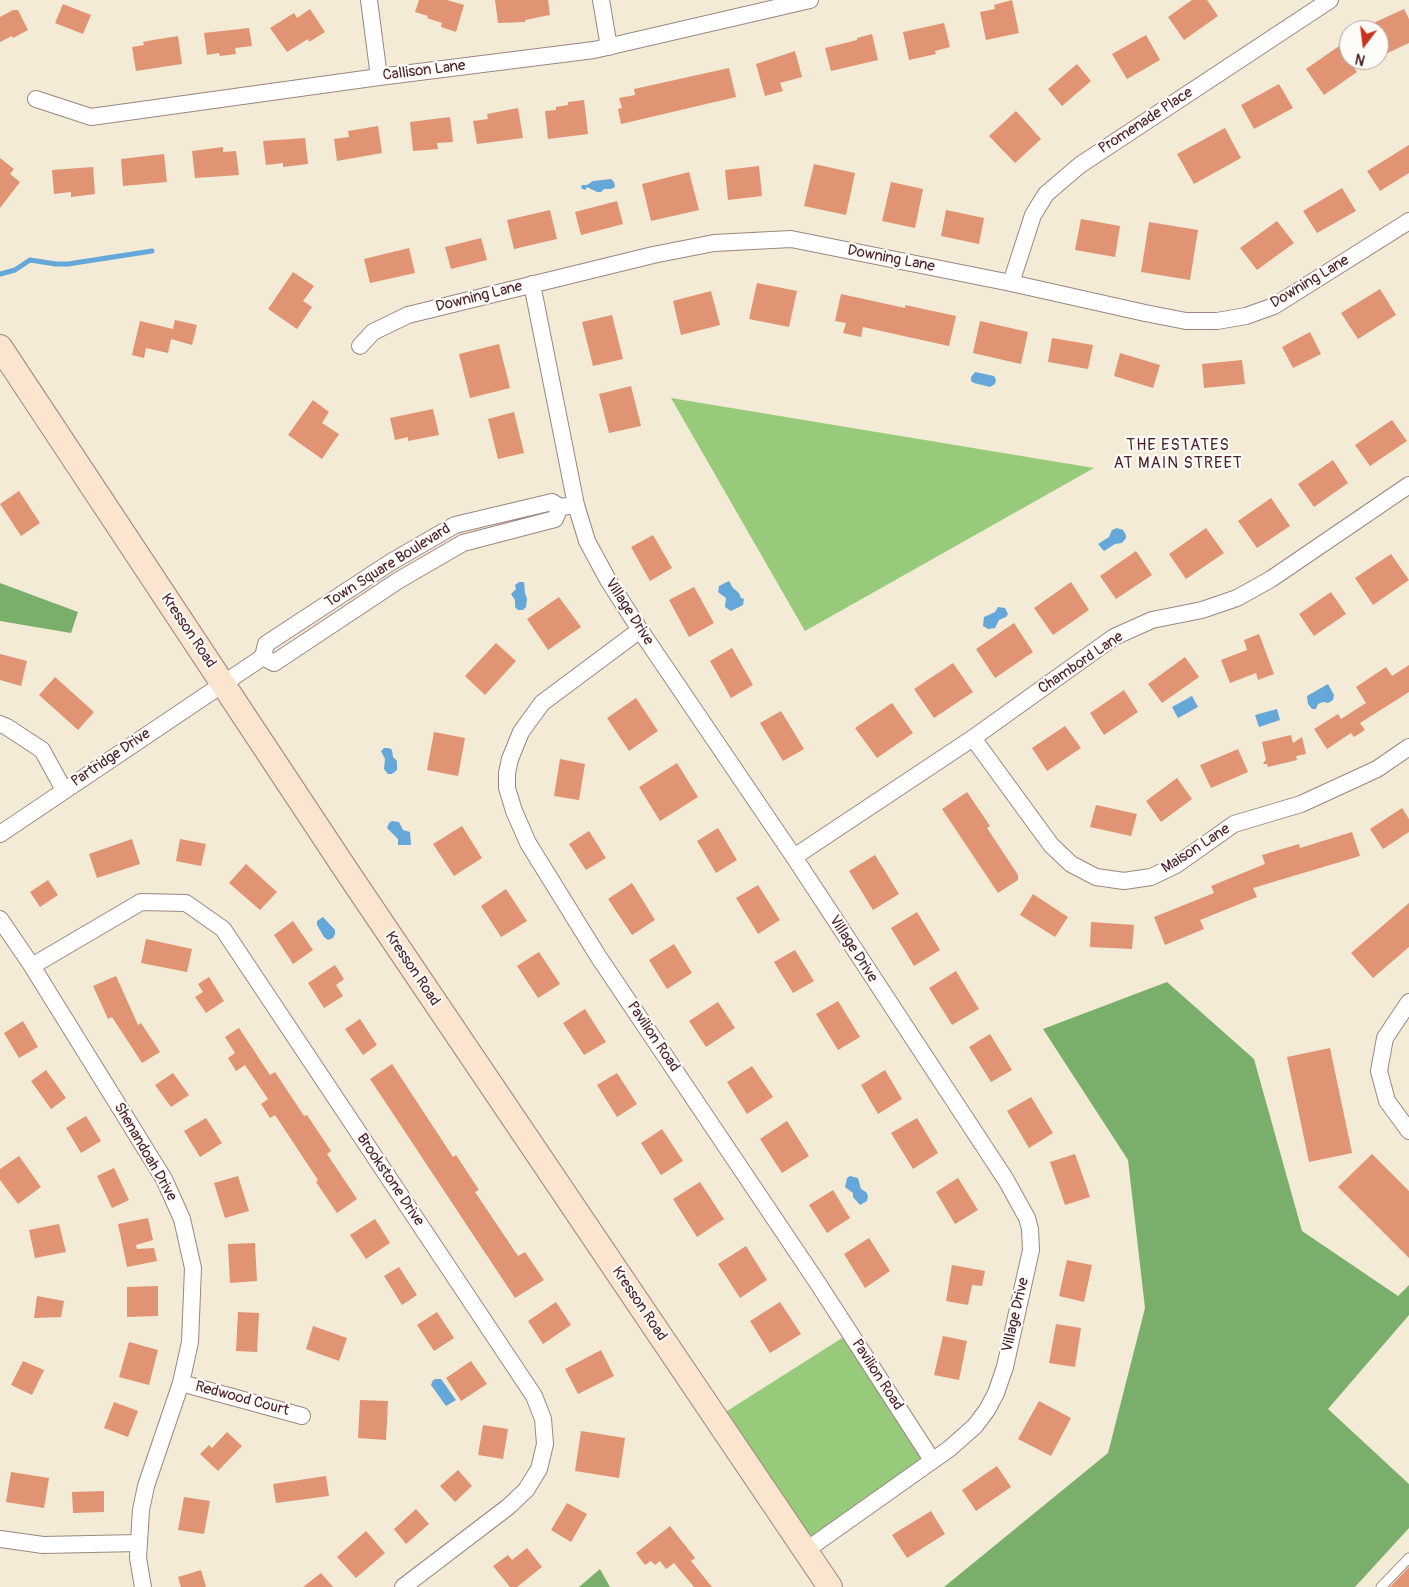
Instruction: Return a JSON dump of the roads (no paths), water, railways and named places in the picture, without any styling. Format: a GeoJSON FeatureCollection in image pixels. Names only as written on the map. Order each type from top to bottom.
{"type":"FeatureCollection","features":[{"type":"Feature","properties":{"kind":"main road","name":"Kresson Road"},"geometry":{"type":"LineString","coordinates":[[0,347],[348,873],[830,1587]]}},
{"type":"Feature","properties":{"kind":"street"},"geometry":{"type":"LineString","coordinates":[[369,0],[379,77]]}},
{"type":"Feature","properties":{"kind":"street"},"geometry":{"type":"LineString","coordinates":[[601,0],[608,47]]}},
{"type":"Feature","properties":{"kind":"street","name":"Callison Lane"},"geometry":{"type":"LineString","coordinates":[[36,99],[91,117],[379,77],[594,50],[810,0]]}},
{"type":"Feature","properties":{"kind":"street","name":"Promenade Place"},"geometry":{"type":"LineString","coordinates":[[1011,283],[1033,215],[1046,194],[1080,165],[1330,0]]}},
{"type":"Feature","properties":{"kind":"street","name":"Downing Lane"},"geometry":{"type":"LineString","coordinates":[[360,346],[373,332],[408,314],[653,255],[714,243],[791,239],[1011,283],[1145,313],[1186,320],[1217,321],[1246,316],[1274,306],[1409,221]]}},
{"type":"Feature","properties":{"kind":"street","name":"Village Drive"},"geometry":{"type":"LineString","coordinates":[[532,284],[568,506],[608,580],[640,630],[794,858],[1006,1180],[1027,1218],[1030,1229],[1031,1250],[1005,1367],[996,1393],[987,1410],[974,1426],[949,1449],[806,1551]]}},
{"type":"Feature","properties":{"kind":"street","name":"Chambord Lane"},"geometry":{"type":"LineString","coordinates":[[794,858],[972,738],[1114,637],[1152,620],[1202,610],[1237,598],[1271,579],[1409,485]]}},
{"type":"Feature","properties":{"kind":"street","name":"Town Square Boulevard"},"geometry":{"type":"LineString","coordinates":[[223,684],[264,657],[274,663],[399,580],[463,543],[555,519],[568,506]]}},
{"type":"Feature","properties":{"kind":"street","name":"Pavilion Road"},"geometry":{"type":"LineString","coordinates":[[640,630],[542,703],[521,732],[510,759],[507,773],[507,788],[514,811],[528,843],[598,956],[811,1274],[932,1460]]}},
{"type":"Feature","properties":{"kind":"street","name":"Partridge Drive"},"geometry":{"type":"LineString","coordinates":[[0,834],[223,684]]}},
{"type":"Feature","properties":{"kind":"street"},"geometry":{"type":"LineString","coordinates":[[0,724],[42,750],[64,790]]}},
{"type":"Feature","properties":{"kind":"street","name":"Maison Lane"},"geometry":{"type":"LineString","coordinates":[[972,738],[1051,845],[1071,864],[1096,877],[1124,881],[1151,877],[1176,865],[1234,824],[1301,804],[1377,769],[1409,747]]}},
{"type":"Feature","properties":{"kind":"street","name":"Brookstone Drive"},"geometry":{"type":"LineString","coordinates":[[32,966],[141,902],[186,903],[222,929],[534,1396],[543,1419],[545,1444],[539,1469],[526,1490],[508,1507],[402,1587]]}},
{"type":"Feature","properties":{"kind":"street","name":"Shenandoah Drive"},"geometry":{"type":"LineString","coordinates":[[0,919],[32,966],[164,1179],[182,1219],[193,1268],[190,1342],[181,1383],[146,1486],[141,1510],[138,1558],[143,1587]]}},
{"type":"Feature","properties":{"kind":"street"},"geometry":{"type":"LineString","coordinates":[[1409,1002],[1385,1038],[1379,1071],[1387,1101],[1409,1131]]}},
{"type":"Feature","properties":{"kind":"street","name":"Redwood Court"},"geometry":{"type":"LineString","coordinates":[[181,1383],[302,1416]]}},
{"type":"Feature","properties":{"kind":"street"},"geometry":{"type":"LineString","coordinates":[[0,1538],[43,1545],[138,1543]]}},
{"type":"Feature","properties":{"kind":"lane"},"geometry":{"type":"LineString","coordinates":[[1381,1587],[1409,1558]]}},
{"type":"Feature","properties":{"kind":"water"},"geometry":{"type":"Polygon","coordinates":[[[611,179],[615,187],[604,189],[601,192],[587,187],[585,190],[581,188],[582,185],[587,185],[593,181],[611,179]]]}},
{"type":"Feature","properties":{"kind":"water"},"geometry":{"type":"Polygon","coordinates":[[[975,372],[994,376],[995,384],[990,387],[974,383],[971,381],[971,377],[975,372]]]}},
{"type":"Feature","properties":{"kind":"water"},"geometry":{"type":"Polygon","coordinates":[[[1117,528],[1123,530],[1126,538],[1122,543],[1115,544],[1104,551],[1098,544],[1109,537],[1112,530],[1117,528]]]}},
{"type":"Feature","properties":{"kind":"water"},"geometry":{"type":"Polygon","coordinates":[[[729,581],[741,598],[744,599],[743,605],[731,611],[725,607],[726,598],[718,592],[719,586],[729,581]]]}},
{"type":"Feature","properties":{"kind":"water"},"geometry":{"type":"Polygon","coordinates":[[[519,582],[524,582],[527,599],[526,607],[523,610],[518,610],[515,607],[515,600],[511,594],[516,589],[515,585],[519,582]]]}},
{"type":"Feature","properties":{"kind":"water"},"geometry":{"type":"Polygon","coordinates":[[[998,607],[1005,608],[1008,614],[1006,617],[999,620],[995,628],[988,629],[983,626],[984,617],[995,612],[998,607]]]}},
{"type":"Feature","properties":{"kind":"water"},"geometry":{"type":"Polygon","coordinates":[[[1328,684],[1334,695],[1333,700],[1328,703],[1318,704],[1316,709],[1312,709],[1308,704],[1307,696],[1328,684]]]}},
{"type":"Feature","properties":{"kind":"water"},"geometry":{"type":"Polygon","coordinates":[[[1192,696],[1198,707],[1178,718],[1172,707],[1192,696]]]}},
{"type":"Feature","properties":{"kind":"water"},"geometry":{"type":"Polygon","coordinates":[[[1277,709],[1280,720],[1259,727],[1255,715],[1277,709]]]}},
{"type":"Feature","properties":{"kind":"water"},"geometry":{"type":"Polygon","coordinates":[[[384,748],[392,750],[393,757],[397,761],[397,770],[392,774],[388,774],[384,769],[385,759],[381,751],[384,748]]]}},
{"type":"Feature","properties":{"kind":"water"},"geometry":{"type":"Polygon","coordinates":[[[392,821],[399,822],[403,830],[410,832],[411,845],[398,845],[398,839],[387,828],[392,821]]]}},
{"type":"Feature","properties":{"kind":"water"},"geometry":{"type":"Polygon","coordinates":[[[323,917],[335,930],[333,938],[328,940],[317,925],[317,921],[323,917]]]}},
{"type":"Feature","properties":{"kind":"water"},"geometry":{"type":"Polygon","coordinates":[[[850,1176],[858,1178],[861,1189],[868,1196],[867,1201],[860,1205],[853,1197],[853,1193],[845,1187],[847,1178],[850,1176]]]}},
{"type":"Feature","properties":{"kind":"water"},"geometry":{"type":"Polygon","coordinates":[[[441,1379],[456,1400],[446,1406],[431,1385],[433,1380],[441,1379]]]}},
{"type":"Feature","properties":{"kind":"waterway"},"geometry":{"type":"LineString","coordinates":[[0,274],[15,270],[30,260],[68,264],[152,251]]}},
{"type":"Feature","properties":{"kind":"district","name":"THE ESTATES AT MAIN STREET"},"geometry":{"type":"Point","coordinates":[1178,455]}}]}
